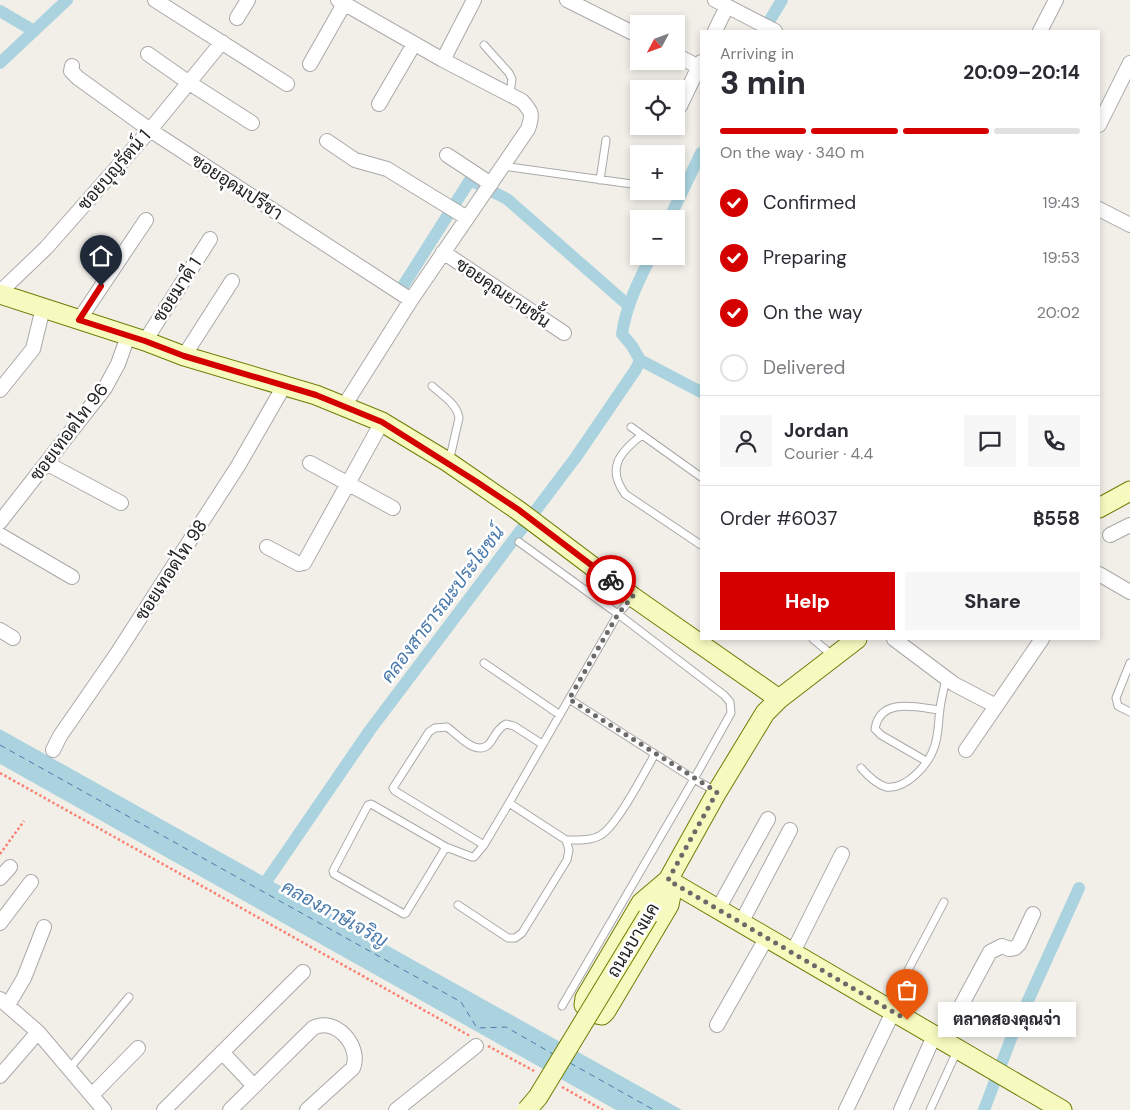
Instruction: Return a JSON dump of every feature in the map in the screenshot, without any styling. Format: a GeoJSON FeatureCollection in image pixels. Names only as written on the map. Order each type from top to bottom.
{"type":"FeatureCollection","features":[{"type":"Feature","properties":{"kind":"main road"},"geometry":{"type":"LineString","coordinates":[[0,293],[184,356],[316,395],[382,422],[448,462],[519,510],[633,596],[779,698]]}},
{"type":"Feature","properties":{"kind":"main road"},"geometry":{"type":"LineString","coordinates":[[1100,507],[1130,491]]}},
{"type":"Feature","properties":{"kind":"main road","name":"ถนนบางแค"},"geometry":{"type":"LineString","coordinates":[[527,1110],[538,1097],[648,916],[717,792],[765,713],[779,698],[856,640]]}},
{"type":"Feature","properties":{"kind":"main road"},"geometry":{"type":"LineString","coordinates":[[668,880],[671,895],[669,905],[606,1011],[602,1015],[587,1009],[584,1005],[585,998],[641,903],[668,880]]}},
{"type":"Feature","properties":{"kind":"main road"},"geometry":{"type":"LineString","coordinates":[[668,880],[1062,1110]]}},
{"type":"Feature","properties":{"kind":"street"},"geometry":{"type":"LineString","coordinates":[[155,0],[287,84]]}},
{"type":"Feature","properties":{"kind":"street"},"geometry":{"type":"LineString","coordinates":[[237,18],[248,0]]}},
{"type":"Feature","properties":{"kind":"street"},"geometry":{"type":"LineString","coordinates":[[443,60],[474,0]]}},
{"type":"Feature","properties":{"kind":"street"},"geometry":{"type":"LineString","coordinates":[[567,0],[630,32]]}},
{"type":"Feature","properties":{"kind":"street"},"geometry":{"type":"LineString","coordinates":[[1041,30],[1056,0]]}},
{"type":"Feature","properties":{"kind":"street"},"geometry":{"type":"LineString","coordinates":[[310,64],[341,2],[443,60],[522,101],[531,110],[532,119],[528,129],[491,184],[410,300],[344,406]]}},
{"type":"Feature","properties":{"kind":"street"},"geometry":{"type":"LineString","coordinates":[[715,30],[728,4],[773,30]]}},
{"type":"Feature","properties":{"kind":"street","name":"ซอยบุญรัตน์ 1"},"geometry":{"type":"LineString","coordinates":[[0,293],[46,248],[150,130],[222,42]]}},
{"type":"Feature","properties":{"kind":"street"},"geometry":{"type":"LineString","coordinates":[[379,104],[414,44]]}},
{"type":"Feature","properties":{"kind":"street"},"geometry":{"type":"LineString","coordinates":[[148,54],[252,123]]}},
{"type":"Feature","properties":{"kind":"street"},"geometry":{"type":"LineString","coordinates":[[685,58],[700,64],[685,96]]}},
{"type":"Feature","properties":{"kind":"street"},"geometry":{"type":"LineString","coordinates":[[1100,123],[1130,62]]}},
{"type":"Feature","properties":{"kind":"street","name":"ซอยอุดมปรีชา"},"geometry":{"type":"LineString","coordinates":[[72,66],[71,71],[78,78],[150,130],[410,300]]}},
{"type":"Feature","properties":{"kind":"street"},"geometry":{"type":"LineString","coordinates":[[327,141],[355,160],[387,170],[467,218]]}},
{"type":"Feature","properties":{"kind":"street"},"geometry":{"type":"LineString","coordinates":[[447,155],[491,184]]}},
{"type":"Feature","properties":{"kind":"street"},"geometry":{"type":"LineString","coordinates":[[1100,210],[1130,225]]}},
{"type":"Feature","properties":{"kind":"street"},"geometry":{"type":"LineString","coordinates":[[79,320],[146,220]]}},
{"type":"Feature","properties":{"kind":"street","name":"ซอยมาดี 1"},"geometry":{"type":"LineString","coordinates":[[136,338],[210,240]]}},
{"type":"Feature","properties":{"kind":"street","name":"ซอยคุณยายชั้น"},"geometry":{"type":"LineString","coordinates":[[444,252],[564,333]]}},
{"type":"Feature","properties":{"kind":"street"},"geometry":{"type":"LineString","coordinates":[[184,356],[232,281]]}},
{"type":"Feature","properties":{"kind":"street"},"geometry":{"type":"LineString","coordinates":[[0,390],[33,349],[43,308]]}},
{"type":"Feature","properties":{"kind":"street","name":"ซอยเทอดไท 96"},"geometry":{"type":"LineString","coordinates":[[0,522],[105,388],[118,364],[136,338]]}},
{"type":"Feature","properties":{"kind":"street","name":"ซอยเทอดไท 98"},"geometry":{"type":"LineString","coordinates":[[53,750],[60,736],[116,655],[238,466],[284,386]]}},
{"type":"Feature","properties":{"kind":"street"},"geometry":{"type":"LineString","coordinates":[[267,547],[299,564],[304,563],[382,422]]}},
{"type":"Feature","properties":{"kind":"street"},"geometry":{"type":"LineString","coordinates":[[46,463],[121,503]]}},
{"type":"Feature","properties":{"kind":"street"},"geometry":{"type":"LineString","coordinates":[[310,463],[393,508]]}},
{"type":"Feature","properties":{"kind":"street"},"geometry":{"type":"LineString","coordinates":[[1110,535],[1130,525]]}},
{"type":"Feature","properties":{"kind":"street"},"geometry":{"type":"LineString","coordinates":[[0,535],[72,577]]}},
{"type":"Feature","properties":{"kind":"street"},"geometry":{"type":"LineString","coordinates":[[1100,575],[1130,592]]}},
{"type":"Feature","properties":{"kind":"street"},"geometry":{"type":"LineString","coordinates":[[0,630],[13,638]]}},
{"type":"Feature","properties":{"kind":"street"},"geometry":{"type":"LineString","coordinates":[[895,640],[946,679],[996,706]]}},
{"type":"Feature","properties":{"kind":"street"},"geometry":{"type":"LineString","coordinates":[[966,750],[1041,640]]}},
{"type":"Feature","properties":{"kind":"street"},"geometry":{"type":"LineString","coordinates":[[718,909],[768,819]]}},
{"type":"Feature","properties":{"kind":"street"},"geometry":{"type":"LineString","coordinates":[[741,923],[790,830]]}},
{"type":"Feature","properties":{"kind":"street"},"geometry":{"type":"LineString","coordinates":[[793,952],[842,854]]}},
{"type":"Feature","properties":{"kind":"street"},"geometry":{"type":"LineString","coordinates":[[0,878],[10,867]]}},
{"type":"Feature","properties":{"kind":"street"},"geometry":{"type":"LineString","coordinates":[[0,923],[31,882]]}},
{"type":"Feature","properties":{"kind":"street"},"geometry":{"type":"LineString","coordinates":[[901,1110],[945,1042],[990,952],[1002,946],[1009,949],[1015,948],[1019,944],[1033,914]]}},
{"type":"Feature","properties":{"kind":"street"},"geometry":{"type":"LineString","coordinates":[[44,927],[24,978],[4,1002],[38,1032],[104,1110]]}},
{"type":"Feature","properties":{"kind":"street"},"geometry":{"type":"LineString","coordinates":[[717,1025],[767,937]]}},
{"type":"Feature","properties":{"kind":"street"},"geometry":{"type":"LineString","coordinates":[[164,1110],[303,972]]}},
{"type":"Feature","properties":{"kind":"street"},"geometry":{"type":"LineString","coordinates":[[846,1110],[890,1010]]}},
{"type":"Feature","properties":{"kind":"street"},"geometry":{"type":"LineString","coordinates":[[230,1110],[313,1028],[322,1025],[334,1028],[353,1047],[356,1054],[355,1064],[353,1068],[307,1110]]}},
{"type":"Feature","properties":{"kind":"street"},"geometry":{"type":"LineString","coordinates":[[0,1076],[38,1032]]}},
{"type":"Feature","properties":{"kind":"street"},"geometry":{"type":"LineString","coordinates":[[396,1110],[479,1043]]}},
{"type":"Feature","properties":{"kind":"street"},"geometry":{"type":"LineString","coordinates":[[92,1095],[138,1048]]}},
{"type":"Feature","properties":{"kind":"street"},"geometry":{"type":"LineString","coordinates":[[222,1052],[254,1086]]}},
{"type":"Feature","properties":{"kind":"lane"},"geometry":{"type":"LineString","coordinates":[[484,45],[509,73],[512,79],[510,94]]}},
{"type":"Feature","properties":{"kind":"lane"},"geometry":{"type":"LineString","coordinates":[[600,180],[606,140]]}},
{"type":"Feature","properties":{"kind":"lane"},"geometry":{"type":"LineString","coordinates":[[503,166],[630,184]]}},
{"type":"Feature","properties":{"kind":"lane"},"geometry":{"type":"LineString","coordinates":[[432,386],[455,406],[459,413],[448,462]]}},
{"type":"Feature","properties":{"kind":"lane"},"geometry":{"type":"LineString","coordinates":[[631,427],[700,476]]}},
{"type":"Feature","properties":{"kind":"lane"},"geometry":{"type":"LineString","coordinates":[[642,435],[625,449],[621,455],[616,473],[618,484],[626,494],[700,544]]}},
{"type":"Feature","properties":{"kind":"lane"},"geometry":{"type":"LineString","coordinates":[[519,542],[618,614],[724,695],[730,702],[730,713],[694,779],[562,1006]]}},
{"type":"Feature","properties":{"kind":"lane"},"geometry":{"type":"LineString","coordinates":[[446,847],[404,914],[334,874],[333,871],[368,806],[371,804],[446,847],[472,857],[484,845],[618,614],[633,596]]}},
{"type":"Feature","properties":{"kind":"lane"},"geometry":{"type":"LineString","coordinates":[[814,640],[833,656]]}},
{"type":"Feature","properties":{"kind":"lane"},"geometry":{"type":"LineString","coordinates":[[484,663],[560,715]]}},
{"type":"Feature","properties":{"kind":"lane"},"geometry":{"type":"LineString","coordinates":[[1130,664],[1116,698],[1118,706],[1130,712]]}},
{"type":"Feature","properties":{"kind":"lane"},"geometry":{"type":"LineString","coordinates":[[861,768],[871,779],[886,787],[904,785],[921,769],[933,750],[938,732],[946,679]]}},
{"type":"Feature","properties":{"kind":"lane"},"geometry":{"type":"LineString","coordinates":[[569,699],[717,792]]}},
{"type":"Feature","properties":{"kind":"lane"},"geometry":{"type":"LineString","coordinates":[[926,761],[881,735],[875,729],[877,720],[886,710],[903,705],[940,710]]}},
{"type":"Feature","properties":{"kind":"lane"},"geometry":{"type":"LineString","coordinates":[[484,845],[395,792],[393,788],[429,732],[434,728],[447,727],[474,748],[481,748],[488,745],[499,728],[506,724],[514,726],[542,744]]}},
{"type":"Feature","properties":{"kind":"lane"},"geometry":{"type":"LineString","coordinates":[[509,803],[566,840],[590,839],[600,835],[612,825],[655,754]]}},
{"type":"Feature","properties":{"kind":"lane"},"geometry":{"type":"LineString","coordinates":[[458,905],[508,938],[515,938],[522,933],[567,860],[569,850],[566,840]]}},
{"type":"Feature","properties":{"kind":"lane"},"geometry":{"type":"LineString","coordinates":[[890,1010],[944,902]]}},
{"type":"Feature","properties":{"kind":"lane"},"geometry":{"type":"LineString","coordinates":[[69,1068],[129,997]]}},
{"type":"Feature","properties":{"kind":"lane"},"geometry":{"type":"LineString","coordinates":[[930,1110],[945,1042]]}},
{"type":"Feature","properties":{"kind":"path"},"geometry":{"type":"LineString","coordinates":[[0,773],[479,1043],[542,1076]]}},
{"type":"Feature","properties":{"kind":"path"},"geometry":{"type":"LineString","coordinates":[[0,854],[24,821]]}},
{"type":"Feature","properties":{"kind":"path"},"geometry":{"type":"LineString","coordinates":[[556,1084],[603,1110]]}},
{"type":"Feature","properties":{"kind":"water"},"geometry":{"type":"Polygon","coordinates":[[[0,729],[682,1110],[616,1110],[0,764],[0,729]]]}},
{"type":"Feature","properties":{"kind":"waterway"},"geometry":{"type":"LineString","coordinates":[[0,63],[67,0]]}},
{"type":"Feature","properties":{"kind":"waterway","name":"คลองสาธารณะประโยชน์"},"geometry":{"type":"LineString","coordinates":[[764,30],[782,0]]}},
{"type":"Feature","properties":{"kind":"waterway"},"geometry":{"type":"LineString","coordinates":[[0,11],[34,31]]}},
{"type":"Feature","properties":{"kind":"waterway","name":"คลองสาธารณะประโยชน์"},"geometry":{"type":"LineString","coordinates":[[673,210],[700,155]]}},
{"type":"Feature","properties":{"kind":"waterway"},"geometry":{"type":"LineString","coordinates":[[403,286],[470,180],[507,199],[629,306]]}},
{"type":"Feature","properties":{"kind":"waterway","name":"คลองสาธารณะประโยชน์"},"geometry":{"type":"LineString","coordinates":[[259,892],[370,730],[576,457],[636,369],[640,360],[622,334],[630,304],[647,265]]}},
{"type":"Feature","properties":{"kind":"waterway"},"geometry":{"type":"LineString","coordinates":[[640,360],[700,391]]}},
{"type":"Feature","properties":{"kind":"waterway"},"geometry":{"type":"LineString","coordinates":[[984,1110],[1012,1036],[1079,888]]}},
{"type":"Feature","properties":{"kind":"ferry route"},"geometry":{"type":"LineString","coordinates":[[0,745],[461,1002],[477,1028],[506,1027],[553,1054]]}},
{"type":"Feature","properties":{"kind":"ferry route"},"geometry":{"type":"LineString","coordinates":[[570,1063],[654,1110]]}},
{"type":"Feature","properties":{"kind":"way so far"},"geometry":{"type":"LineString","coordinates":[[611,580],[633,596],[618,614],[569,699],[717,792],[668,880],[907,1020]]}},
{"type":"Feature","properties":{"kind":"place","name":"ตลาดสองคุณจ่า"},"geometry":{"type":"Point","coordinates":[907,1020]}},
{"type":"Feature","properties":{"kind":"route"},"geometry":{"type":"LineString","coordinates":[[101,286],[79,320],[145,341],[184,356],[316,395],[382,422],[448,462],[519,510],[611,580]]}},
{"type":"Feature","properties":{"kind":"water label","name":"คลองภาษีเจริญ"},"geometry":{"type":"Point","coordinates":[335,913]}}]}
